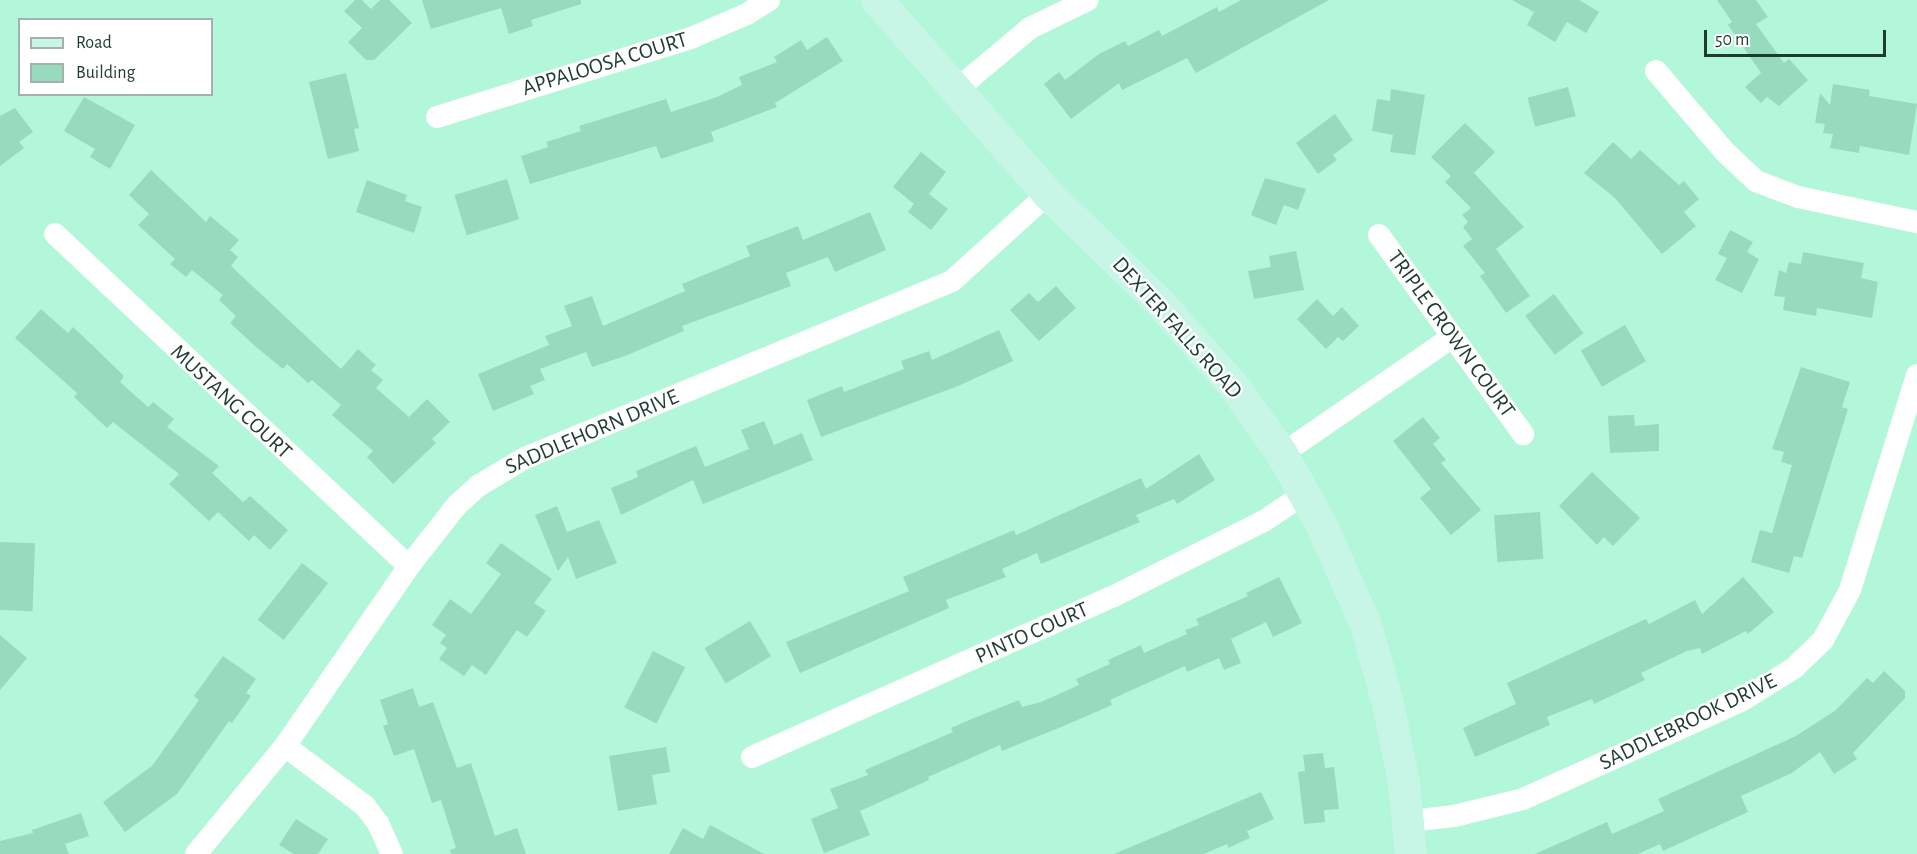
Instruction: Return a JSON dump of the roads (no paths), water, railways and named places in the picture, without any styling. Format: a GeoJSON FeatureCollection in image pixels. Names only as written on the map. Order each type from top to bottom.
{"type":"FeatureCollection","features":[{"type":"Feature","properties":{"kind":"street","name":"APPALOOSA COURT"},"geometry":{"type":"LineString","coordinates":[[437,117],[692,38],[747,14],[769,0]]}},
{"type":"Feature","properties":{"kind":"street","name":"DEXTER FALLS ROAD"},"geometry":{"type":"LineString","coordinates":[[878,0],[955,91],[1048,194],[1158,301],[1236,389],[1282,454],[1304,494],[1366,625],[1388,704],[1409,821],[1411,854]]}},
{"type":"Feature","properties":{"kind":"street"},"geometry":{"type":"LineString","coordinates":[[955,91],[1030,28],[1088,0]]}},
{"type":"Feature","properties":{"kind":"street"},"geometry":{"type":"LineString","coordinates":[[1656,71],[1724,151],[1756,181],[1798,197],[1917,222]]}},
{"type":"Feature","properties":{"kind":"street","name":"SADDLEHORN DRIVE"},"geometry":{"type":"LineString","coordinates":[[196,854],[285,746],[409,567],[457,505],[499,471],[952,281],[1048,194]]}},
{"type":"Feature","properties":{"kind":"street","name":"MUSTANG COURT"},"geometry":{"type":"LineString","coordinates":[[55,234],[409,567]]}},
{"type":"Feature","properties":{"kind":"street","name":"TRIPLE CROWN COURT"},"geometry":{"type":"LineString","coordinates":[[1379,235],[1523,434]]}},
{"type":"Feature","properties":{"kind":"street"},"geometry":{"type":"LineString","coordinates":[[1282,454],[1452,338]]}},
{"type":"Feature","properties":{"kind":"street","name":"SADDLEBROOK DRIVE"},"geometry":{"type":"LineString","coordinates":[[1409,821],[1454,816],[1523,799],[1741,701],[1794,668],[1823,640],[1850,590],[1917,375]]}},
{"type":"Feature","properties":{"kind":"street","name":"PINTO COURT"},"geometry":{"type":"LineString","coordinates":[[752,757],[1114,596],[1264,521],[1304,494]]}},
{"type":"Feature","properties":{"kind":"street"},"geometry":{"type":"LineString","coordinates":[[285,746],[365,806],[378,823],[392,854]]}}]}
